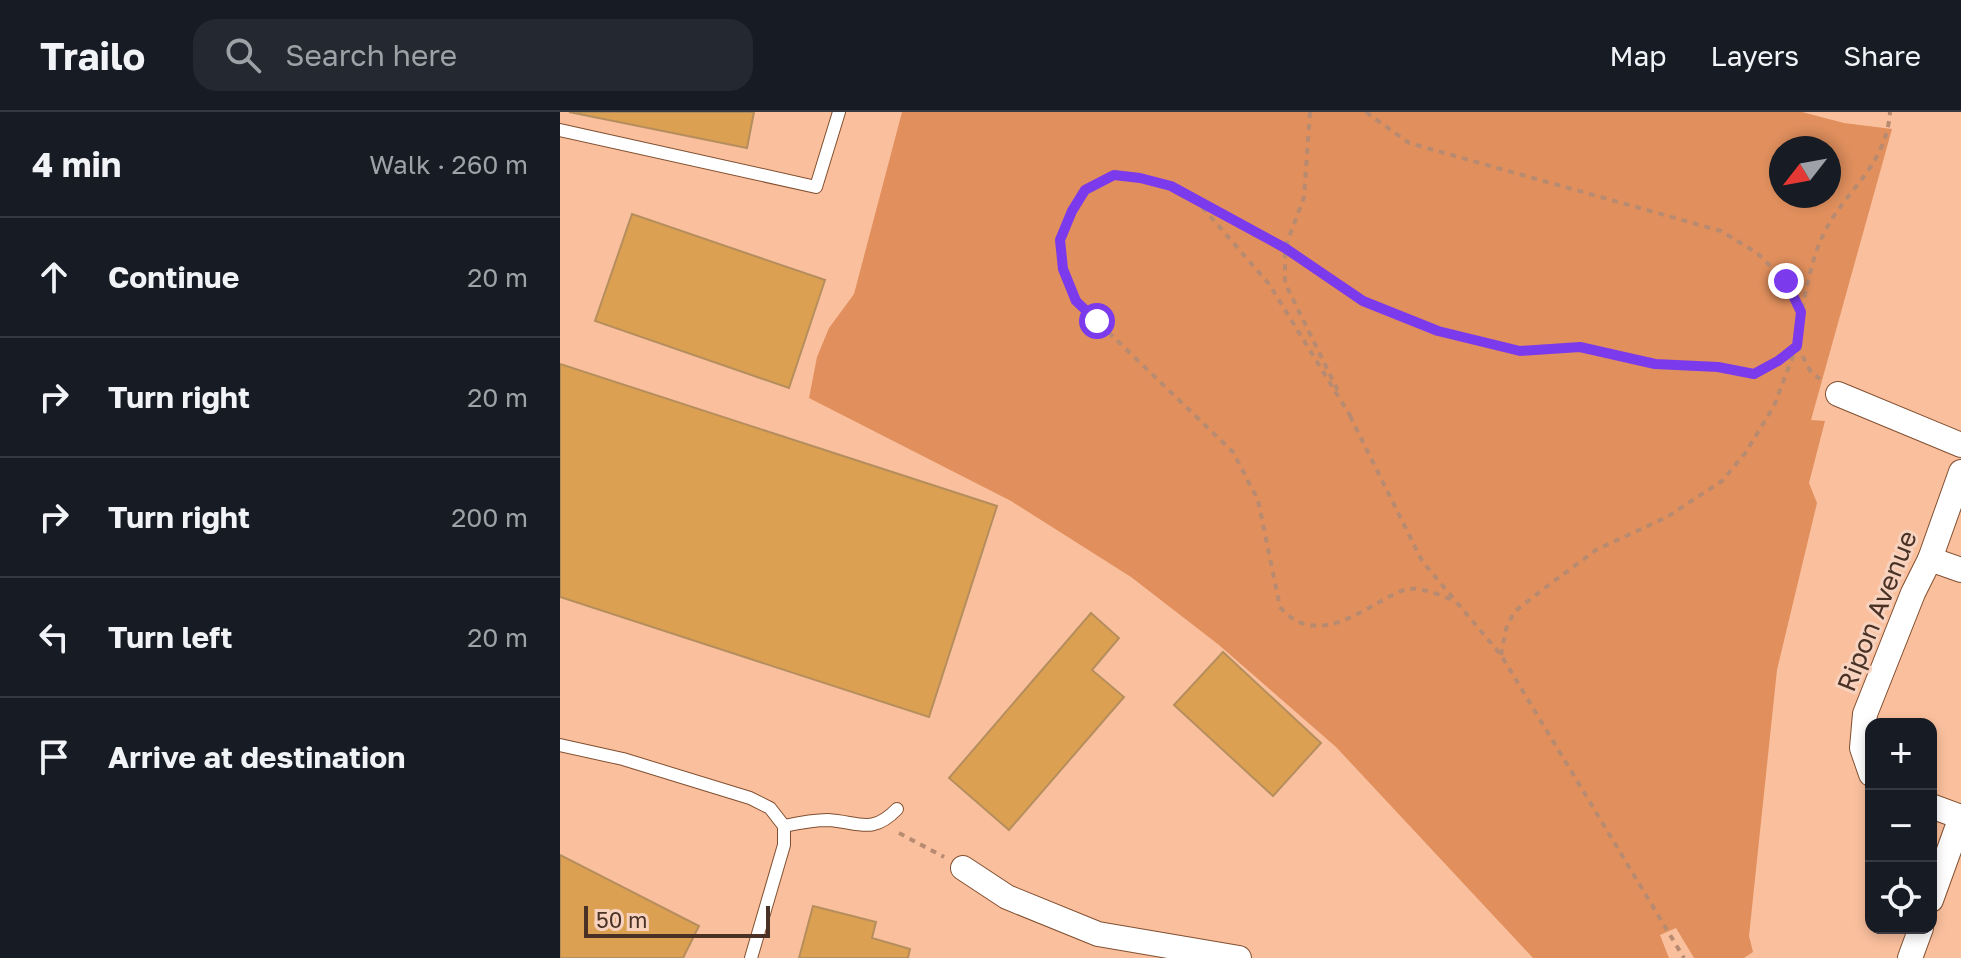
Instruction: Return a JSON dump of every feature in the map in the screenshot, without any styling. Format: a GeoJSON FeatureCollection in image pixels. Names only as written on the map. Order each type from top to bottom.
{"type":"FeatureCollection","features":[{"type":"Feature","properties":{"kind":"street"},"geometry":{"type":"LineString","coordinates":[[1838,394],[1961,445]]}},
{"type":"Feature","properties":{"kind":"street","name":"Ripon Avenue"},"geometry":{"type":"LineString","coordinates":[[1865,757],[1862,748],[1865,714],[1913,593],[1930,559],[1961,472]]}},
{"type":"Feature","properties":{"kind":"street"},"geometry":{"type":"LineString","coordinates":[[1930,559],[1961,570]]}},
{"type":"Feature","properties":{"kind":"street"},"geometry":{"type":"LineString","coordinates":[[1937,808],[1961,817],[1937,883]]}},
{"type":"Feature","properties":{"kind":"street"},"geometry":{"type":"LineString","coordinates":[[963,868],[1007,897],[1098,934],[1239,958]]}},
{"type":"Feature","properties":{"kind":"street"},"geometry":{"type":"LineString","coordinates":[[1910,958],[1919,934]]}},
{"type":"Feature","properties":{"kind":"lane"},"geometry":{"type":"LineString","coordinates":[[560,130],[816,187],[839,112]]}},
{"type":"Feature","properties":{"kind":"lane"},"geometry":{"type":"LineString","coordinates":[[560,745],[623,759],[750,798],[770,808],[784,826],[784,845],[751,958]]}},
{"type":"Feature","properties":{"kind":"lane"},"geometry":{"type":"LineString","coordinates":[[784,826],[825,820],[869,827],[880,823],[897,809]]}},
{"type":"Feature","properties":{"kind":"path"},"geometry":{"type":"LineString","coordinates":[[1310,112],[1304,197],[1285,248],[1285,283],[1422,561],[1501,655],[1684,958]]}},
{"type":"Feature","properties":{"kind":"path"},"geometry":{"type":"LineString","coordinates":[[1366,112],[1409,143],[1721,231],[1757,253],[1786,281],[1801,312]]}},
{"type":"Feature","properties":{"kind":"path"},"geometry":{"type":"LineString","coordinates":[[1501,655],[1506,629],[1514,612],[1596,550],[1667,517],[1722,481],[1746,452],[1774,406],[1797,346],[1801,312],[1821,238],[1842,202],[1865,179],[1889,130],[1890,112]]}},
{"type":"Feature","properties":{"kind":"path"},"geometry":{"type":"LineString","coordinates":[[1456,601],[1430,591],[1408,589],[1333,624],[1310,626],[1291,620],[1280,607],[1258,500],[1233,452],[1076,301],[1063,269],[1060,240],[1085,190],[1114,175],[1171,186],[1285,248],[1363,301],[1438,331],[1520,351],[1580,347],[1655,364],[1718,367],[1754,374],[1797,346]]}},
{"type":"Feature","properties":{"kind":"path"},"geometry":{"type":"LineString","coordinates":[[1197,201],[1269,284],[1351,417]]}},
{"type":"Feature","properties":{"kind":"path"},"geometry":{"type":"LineString","coordinates":[[1797,346],[1811,372],[1838,394]]}},
{"type":"Feature","properties":{"kind":"path"},"geometry":{"type":"LineString","coordinates":[[880,823],[963,868]]}},
{"type":"Feature","properties":{"kind":"shaded area"},"geometry":{"type":"Polygon","coordinates":[[[902,112],[1802,112],[1844,123],[1892,129],[1811,420],[1825,421],[1809,483],[1817,503],[1777,670],[1749,936],[1753,952],[1744,958],[1694,958],[1676,928],[1660,935],[1669,958],[1533,958],[1336,747],[1219,645],[1131,577],[1011,501],[809,398],[817,357],[829,328],[854,294],[902,112]]]}},
{"type":"Feature","properties":{"kind":"building"},"geometry":{"type":"Polygon","coordinates":[[[569,112],[754,112],[747,148],[569,112]]]}},
{"type":"Feature","properties":{"kind":"building"},"geometry":{"type":"Polygon","coordinates":[[[632,214],[825,280],[789,388],[595,321],[632,214]]]}},
{"type":"Feature","properties":{"kind":"building"},"geometry":{"type":"Polygon","coordinates":[[[560,364],[997,506],[929,717],[560,597],[560,364]]]}},
{"type":"Feature","properties":{"kind":"building"},"geometry":{"type":"Polygon","coordinates":[[[1091,613],[1119,638],[1092,670],[1124,697],[1009,830],[949,778],[1091,613]]]}},
{"type":"Feature","properties":{"kind":"building"},"geometry":{"type":"Polygon","coordinates":[[[1223,652],[1321,743],[1273,796],[1174,705],[1223,652]]]}},
{"type":"Feature","properties":{"kind":"building"},"geometry":{"type":"Polygon","coordinates":[[[560,855],[699,926],[683,958],[560,958],[560,855]]]}},
{"type":"Feature","properties":{"kind":"building"},"geometry":{"type":"Polygon","coordinates":[[[813,906],[876,922],[872,938],[910,949],[908,958],[799,958],[813,906]]]}},
{"type":"Feature","properties":{"kind":"route"},"geometry":{"type":"LineString","coordinates":[[1097,321],[1076,301],[1063,269],[1060,240],[1085,190],[1114,175],[1171,186],[1285,248],[1363,301],[1438,331],[1520,351],[1580,347],[1655,364],[1718,367],[1754,374],[1797,346],[1801,312],[1786,281]]}}]}
